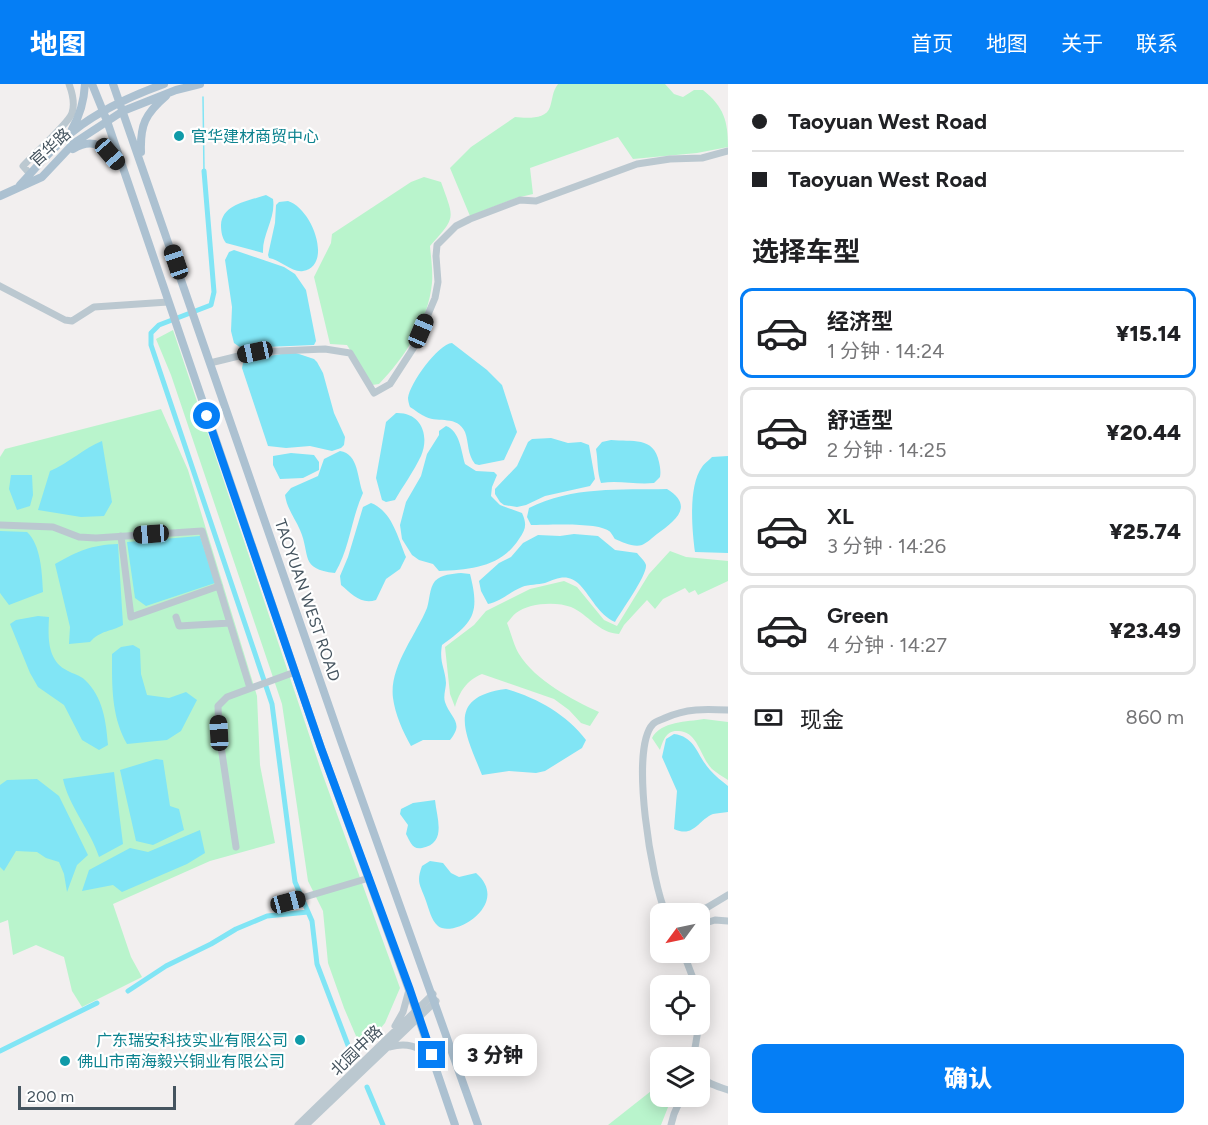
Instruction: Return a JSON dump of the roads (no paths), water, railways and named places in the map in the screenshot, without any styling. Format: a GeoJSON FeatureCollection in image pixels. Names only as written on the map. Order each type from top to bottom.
{"type":"FeatureCollection","features":[{"type":"Feature","properties":{"kind":"main road"},"geometry":{"type":"LineString","coordinates":[[68,135],[79,117],[85,84]]}},
{"type":"Feature","properties":{"kind":"main road"},"geometry":{"type":"LineString","coordinates":[[92,84],[107,121],[295,672],[410,990],[455,1125]]}},
{"type":"Feature","properties":{"kind":"main road","name":"TAOYUAN WEST ROAD"},"geometry":{"type":"LineString","coordinates":[[113,84],[341,741],[478,1125]]}},
{"type":"Feature","properties":{"kind":"main road","name":"官华路"},"geometry":{"type":"LineString","coordinates":[[18,187],[42,177],[74,143],[107,121],[121,107],[164,84]]}},
{"type":"Feature","properties":{"kind":"main road","name":"官华路"},"geometry":{"type":"LineString","coordinates":[[18,187],[68,135],[103,112],[200,84]]}},
{"type":"Feature","properties":{"kind":"main road"},"geometry":{"type":"LineString","coordinates":[[141,161],[140,135],[143,123],[151,108],[171,92]]}},
{"type":"Feature","properties":{"kind":"main road"},"geometry":{"type":"LineString","coordinates":[[62,155],[88,142],[102,146],[122,168]]}},
{"type":"Feature","properties":{"kind":"main road"},"geometry":{"type":"LineString","coordinates":[[0,196],[18,187]]}},
{"type":"Feature","properties":{"kind":"street"},"geometry":{"type":"LineString","coordinates":[[30,174],[23,166],[72,114],[73,94],[69,84]]}},
{"type":"Feature","properties":{"kind":"street"},"geometry":{"type":"LineString","coordinates":[[210,363],[255,352],[325,349],[350,353],[374,393],[382,390],[390,384],[414,347],[435,298],[438,282],[437,245],[456,226],[520,200],[536,201],[637,164],[670,159],[702,158],[728,151]]}},
{"type":"Feature","properties":{"kind":"street"},"geometry":{"type":"LineString","coordinates":[[0,286],[65,320],[72,321],[94,308],[169,305]]}},
{"type":"Feature","properties":{"kind":"street"},"geometry":{"type":"LineString","coordinates":[[0,525],[53,527],[79,537],[96,538],[202,531],[250,688]]}},
{"type":"Feature","properties":{"kind":"street"},"geometry":{"type":"LineString","coordinates":[[121,536],[131,617],[219,586]]}},
{"type":"Feature","properties":{"kind":"street"},"geometry":{"type":"LineString","coordinates":[[176,617],[179,626],[230,623]]}},
{"type":"Feature","properties":{"kind":"street"},"geometry":{"type":"LineString","coordinates":[[236,847],[219,733],[218,706],[227,697],[295,672]]}},
{"type":"Feature","properties":{"kind":"street"},"geometry":{"type":"LineString","coordinates":[[662,903],[648,845],[642,765],[646,736],[653,724],[675,713],[696,709],[728,710]]}},
{"type":"Feature","properties":{"kind":"street"},"geometry":{"type":"LineString","coordinates":[[288,902],[369,878]]}},
{"type":"Feature","properties":{"kind":"street"},"geometry":{"type":"LineString","coordinates":[[710,906],[728,895]]}},
{"type":"Feature","properties":{"kind":"street"},"geometry":{"type":"LineString","coordinates":[[710,922],[728,921]]}},
{"type":"Feature","properties":{"kind":"street"},"geometry":{"type":"LineString","coordinates":[[391,1034],[403,1012],[410,990]]}},
{"type":"Feature","properties":{"kind":"street","name":"北园中路"},"geometry":{"type":"LineString","coordinates":[[306,1125],[388,1047],[434,998]]}},
{"type":"Feature","properties":{"kind":"street","name":"北园中路"},"geometry":{"type":"LineString","coordinates":[[298,1125],[391,1034],[418,1014]]}},
{"type":"Feature","properties":{"kind":"street"},"geometry":{"type":"LineString","coordinates":[[388,1047],[404,1043],[416,1046],[432,1055]]}},
{"type":"Feature","properties":{"kind":"street"},"geometry":{"type":"LineString","coordinates":[[710,1083],[728,1089]]}},
{"type":"Feature","properties":{"kind":"street"},"geometry":{"type":"LineString","coordinates":[[671,1125],[677,1107]]}},
{"type":"Feature","properties":{"kind":"water"},"geometry":{"type":"Polygon","coordinates":[[[266,195],[273,199],[273,206],[263,253],[226,243],[221,225],[226,212],[238,204],[266,195]]]}},
{"type":"Feature","properties":{"kind":"water"},"geometry":{"type":"Polygon","coordinates":[[[288,201],[297,206],[305,215],[316,237],[317,259],[312,267],[303,271],[269,258],[268,255],[275,223],[276,205],[279,202],[288,201]]]}},
{"type":"Feature","properties":{"kind":"water"},"geometry":{"type":"Polygon","coordinates":[[[234,250],[284,267],[295,274],[306,290],[316,341],[314,345],[241,348],[234,343],[231,331],[232,307],[225,260],[229,252],[234,250]]]}},
{"type":"Feature","properties":{"kind":"water"},"geometry":{"type":"Polygon","coordinates":[[[452,343],[487,370],[502,385],[517,432],[504,460],[475,464],[462,427],[453,421],[431,419],[410,407],[408,398],[419,374],[432,357],[446,345],[452,343]]]}},
{"type":"Feature","properties":{"kind":"water"},"geometry":{"type":"Polygon","coordinates":[[[296,353],[317,362],[323,373],[334,413],[345,437],[341,448],[332,451],[310,446],[286,448],[268,446],[242,368],[243,363],[296,353]]]}},
{"type":"Feature","properties":{"kind":"water"},"geometry":{"type":"Polygon","coordinates":[[[396,413],[412,416],[421,426],[424,433],[424,448],[395,500],[386,502],[382,500],[376,478],[386,422],[396,413]]]}},
{"type":"Feature","properties":{"kind":"water"},"geometry":{"type":"Polygon","coordinates":[[[446,426],[457,437],[465,464],[476,471],[494,472],[497,475],[491,496],[500,505],[522,513],[525,526],[512,548],[494,561],[474,568],[439,571],[433,564],[419,560],[412,555],[402,539],[400,525],[406,502],[421,476],[427,454],[439,435],[439,431],[446,426]]]}},
{"type":"Feature","properties":{"kind":"water"},"geometry":{"type":"Polygon","coordinates":[[[551,438],[568,443],[581,442],[589,445],[595,479],[590,486],[545,496],[526,505],[517,507],[504,505],[495,494],[495,489],[517,466],[528,442],[532,439],[551,438]]]}},
{"type":"Feature","properties":{"kind":"water"},"geometry":{"type":"Polygon","coordinates":[[[611,440],[647,444],[656,454],[660,477],[654,483],[601,483],[596,449],[602,442],[611,440]]]}},
{"type":"Feature","properties":{"kind":"water"},"geometry":{"type":"Polygon","coordinates":[[[102,441],[112,502],[104,516],[81,517],[38,510],[50,471],[102,441]]]}},
{"type":"Feature","properties":{"kind":"water"},"geometry":{"type":"Polygon","coordinates":[[[340,451],[346,453],[354,462],[363,493],[344,554],[335,573],[316,568],[311,564],[285,495],[291,488],[318,476],[324,459],[340,451]]]}},
{"type":"Feature","properties":{"kind":"water"},"geometry":{"type":"Polygon","coordinates":[[[291,453],[314,455],[319,462],[319,470],[303,478],[280,479],[273,465],[273,456],[291,453]]]}},
{"type":"Feature","properties":{"kind":"water"},"geometry":{"type":"Polygon","coordinates":[[[728,456],[728,553],[695,552],[692,508],[698,475],[712,457],[728,456]]]}},
{"type":"Feature","properties":{"kind":"water"},"geometry":{"type":"Polygon","coordinates":[[[11,475],[32,475],[33,495],[30,506],[17,510],[9,489],[11,475]]]}},
{"type":"Feature","properties":{"kind":"water"},"geometry":{"type":"Polygon","coordinates":[[[667,489],[680,501],[679,513],[664,529],[639,546],[615,539],[603,528],[531,525],[527,517],[529,508],[562,496],[597,491],[667,489]]]}},
{"type":"Feature","properties":{"kind":"water"},"geometry":{"type":"Polygon","coordinates":[[[371,503],[384,512],[389,519],[406,557],[400,569],[386,579],[376,600],[366,601],[357,598],[341,585],[340,576],[363,507],[371,503]]]}},
{"type":"Feature","properties":{"kind":"water"},"geometry":{"type":"Polygon","coordinates":[[[0,531],[27,532],[32,538],[40,560],[43,592],[9,605],[0,593],[0,531]]]}},
{"type":"Feature","properties":{"kind":"water"},"geometry":{"type":"Polygon","coordinates":[[[538,535],[598,536],[615,550],[637,553],[646,565],[633,594],[615,622],[600,610],[576,581],[567,578],[525,586],[488,604],[479,581],[499,563],[511,557],[523,543],[538,535]]]}},
{"type":"Feature","properties":{"kind":"water"},"geometry":{"type":"Polygon","coordinates":[[[200,536],[215,583],[146,606],[135,598],[127,542],[200,536]]]}},
{"type":"Feature","properties":{"kind":"water"},"geometry":{"type":"Polygon","coordinates":[[[118,544],[123,625],[102,633],[90,642],[69,644],[70,627],[55,564],[85,550],[118,544]]]}},
{"type":"Feature","properties":{"kind":"water"},"geometry":{"type":"Polygon","coordinates":[[[470,574],[474,598],[472,616],[461,630],[442,645],[441,651],[446,683],[444,700],[455,720],[456,729],[450,740],[423,740],[411,746],[394,704],[395,675],[427,608],[433,584],[444,576],[470,574]]]}},
{"type":"Feature","properties":{"kind":"water"},"geometry":{"type":"Polygon","coordinates":[[[38,616],[49,617],[50,648],[56,661],[61,667],[85,680],[100,702],[105,718],[108,745],[99,750],[82,740],[64,705],[38,687],[30,673],[10,624],[16,620],[38,616]]]}},
{"type":"Feature","properties":{"kind":"water"},"geometry":{"type":"Polygon","coordinates":[[[133,645],[140,649],[141,674],[147,695],[169,698],[186,692],[197,700],[181,731],[167,740],[127,744],[118,722],[114,700],[112,654],[121,647],[133,645]]]}},
{"type":"Feature","properties":{"kind":"water"},"geometry":{"type":"Polygon","coordinates":[[[506,689],[540,702],[560,715],[586,740],[582,748],[545,771],[536,773],[509,771],[482,775],[466,732],[467,709],[474,700],[487,693],[506,689]]]}},
{"type":"Feature","properties":{"kind":"water"},"geometry":{"type":"Polygon","coordinates":[[[674,734],[692,743],[710,770],[728,786],[728,812],[713,814],[695,828],[686,831],[674,829],[677,791],[662,757],[666,739],[674,734]]]}},
{"type":"Feature","properties":{"kind":"water"},"geometry":{"type":"Polygon","coordinates":[[[156,759],[163,760],[170,806],[179,809],[184,830],[153,845],[136,841],[120,770],[156,759]]]}},
{"type":"Feature","properties":{"kind":"water"},"geometry":{"type":"Polygon","coordinates":[[[114,772],[123,844],[99,857],[70,799],[63,779],[114,772]]]}},
{"type":"Feature","properties":{"kind":"water"},"geometry":{"type":"Polygon","coordinates":[[[37,779],[59,796],[88,855],[77,865],[67,892],[59,862],[37,852],[16,851],[4,871],[0,867],[0,785],[7,780],[37,779]]]}},
{"type":"Feature","properties":{"kind":"water"},"geometry":{"type":"Polygon","coordinates":[[[435,800],[438,836],[430,845],[416,848],[406,834],[408,825],[400,814],[401,809],[413,803],[435,800]]]}},
{"type":"Feature","properties":{"kind":"water"},"geometry":{"type":"Polygon","coordinates":[[[200,830],[205,853],[187,864],[122,892],[113,885],[82,891],[89,870],[130,848],[148,852],[200,830]]]}},
{"type":"Feature","properties":{"kind":"water"},"geometry":{"type":"Polygon","coordinates":[[[430,861],[443,863],[451,873],[459,877],[476,873],[485,885],[487,896],[484,907],[476,916],[455,928],[445,929],[438,926],[430,914],[419,880],[422,866],[430,861]]]}},
{"type":"Feature","properties":{"kind":"waterway"},"geometry":{"type":"LineString","coordinates":[[203,97],[204,171]]}},
{"type":"Feature","properties":{"kind":"waterway"},"geometry":{"type":"LineString","coordinates":[[204,171],[214,292],[211,305],[159,325],[151,333],[151,345],[272,704],[295,882],[312,921],[317,964],[351,1053]]}},
{"type":"Feature","properties":{"kind":"waterway"},"geometry":{"type":"LineString","coordinates":[[128,991],[166,966],[236,929],[267,916],[308,912]]}},
{"type":"Feature","properties":{"kind":"waterway"},"geometry":{"type":"LineString","coordinates":[[0,1051],[97,1003]]}},
{"type":"Feature","properties":{"kind":"waterway"},"geometry":{"type":"LineString","coordinates":[[367,1087],[383,1125]]}},
{"type":"Feature","properties":{"kind":"place","name":"官华建材商贸中心"},"geometry":{"type":"Point","coordinates":[179,136]}},
{"type":"Feature","properties":{"kind":"place","name":"广东瑞安科技实业有限公司"},"geometry":{"type":"Point","coordinates":[300,1040]}},
{"type":"Feature","properties":{"kind":"place","name":"佛山市南海毅兴铜业有限公司"},"geometry":{"type":"Point","coordinates":[65,1061]}}]}
